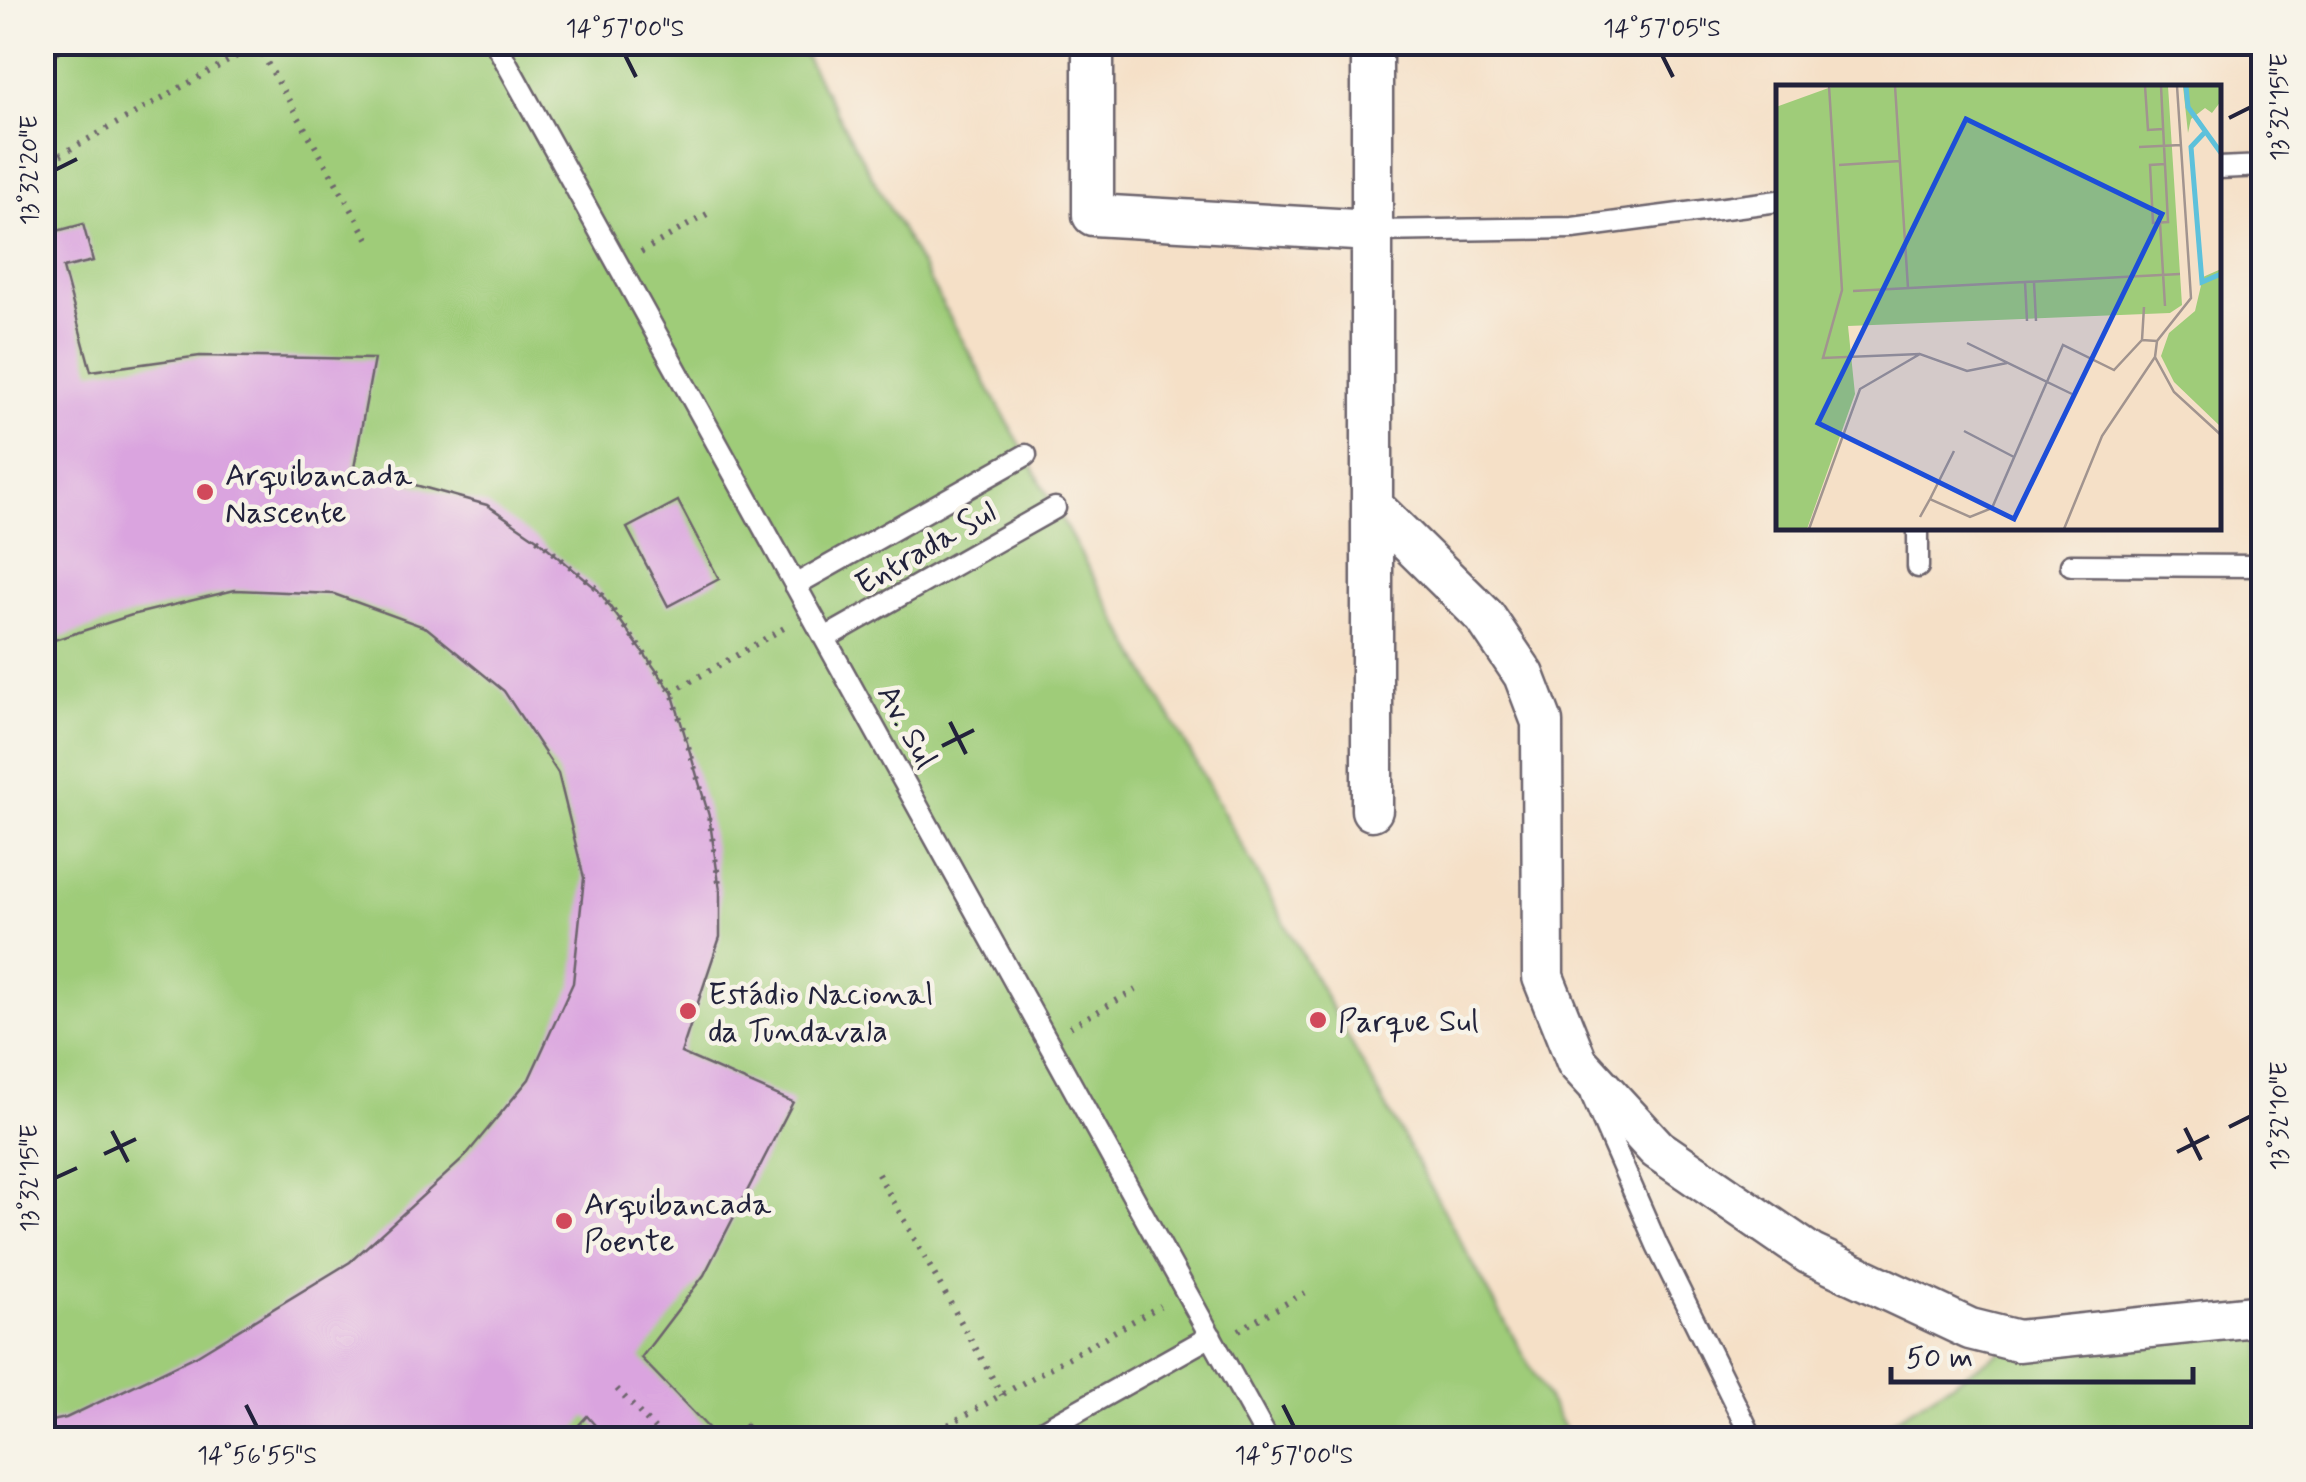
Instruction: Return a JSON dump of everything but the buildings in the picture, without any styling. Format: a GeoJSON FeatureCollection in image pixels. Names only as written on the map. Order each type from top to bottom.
{"type":"FeatureCollection","features":[{"type":"Feature","properties":{"kind":"street"},"geometry":{"type":"LineString","coordinates":[[1093,42],[1092,215],[1372,232]]}},
{"type":"Feature","properties":{"kind":"street"},"geometry":{"type":"LineString","coordinates":[[1372,42],[1372,810]]}},
{"type":"Feature","properties":{"kind":"street"},"geometry":{"type":"LineString","coordinates":[[1372,506],[1485,617],[1524,674],[1542,722],[1542,977],[1578,1062],[1657,1149],[1810,1254],[1970,1329],[2018,1341],[2264,1315]]}},
{"type":"Feature","properties":{"kind":"lane"},"geometry":{"type":"LineString","coordinates":[[42,49],[54,42]]}},
{"type":"Feature","properties":{"kind":"lane","name":"Av. Sul"},"geometry":{"type":"LineString","coordinates":[[494,42],[1268,1440]]}},
{"type":"Feature","properties":{"kind":"lane"},"geometry":{"type":"LineString","coordinates":[[2221,168],[2264,166]]}},
{"type":"Feature","properties":{"kind":"lane"},"geometry":{"type":"LineString","coordinates":[[1372,232],[1573,228],[1776,202]]}},
{"type":"Feature","properties":{"kind":"lane","name":"Entrada Sul"},"geometry":{"type":"LineString","coordinates":[[795,584],[1026,455]]}},
{"type":"Feature","properties":{"kind":"lane","name":"Entrada Sul"},"geometry":{"type":"LineString","coordinates":[[825,638],[1055,508]]}},
{"type":"Feature","properties":{"kind":"lane"},"geometry":{"type":"LineString","coordinates":[[1918,530],[1918,567]]}},
{"type":"Feature","properties":{"kind":"lane"},"geometry":{"type":"LineString","coordinates":[[2071,565],[2264,566]]}},
{"type":"Feature","properties":{"kind":"lane"},"geometry":{"type":"LineString","coordinates":[[1578,1062],[1656,1244],[1753,1440]]}},
{"type":"Feature","properties":{"kind":"lane"},"geometry":{"type":"LineString","coordinates":[[1026,1440],[1213,1339]]}},
{"type":"Feature","properties":{"kind":"path"},"geometry":{"type":"LineString","coordinates":[[42,166],[260,44],[372,245]]}},
{"type":"Feature","properties":{"kind":"path"},"geometry":{"type":"LineString","coordinates":[[618,265],[709,213]]}},
{"type":"Feature","properties":{"kind":"path"},"geometry":{"type":"LineString","coordinates":[[42,341],[52,378]]}},
{"type":"Feature","properties":{"kind":"path"},"geometry":{"type":"LineString","coordinates":[[538,539],[598,590],[672,692],[709,816],[720,890]]}},
{"type":"Feature","properties":{"kind":"path"},"geometry":{"type":"LineString","coordinates":[[672,692],[810,613]]}},
{"type":"Feature","properties":{"kind":"path"},"geometry":{"type":"LineString","coordinates":[[1047,1040],[1139,988]]}},
{"type":"Feature","properties":{"kind":"path"},"geometry":{"type":"LineString","coordinates":[[878,1174],[1002,1395]]}},
{"type":"Feature","properties":{"kind":"path"},"geometry":{"type":"LineString","coordinates":[[1213,1339],[1308,1291]]}},
{"type":"Feature","properties":{"kind":"path"},"geometry":{"type":"LineString","coordinates":[[921,1440],[1186,1292]]}},
{"type":"Feature","properties":{"kind":"path"},"geometry":{"type":"LineString","coordinates":[[617,1389],[665,1440]]}},
{"type":"Feature","properties":{"kind":"green space","name":"Estádio Nacional da Tundavala"},"geometry":{"type":"Polygon","coordinates":[[[43,43],[798,43],[1570,1439],[43,1439],[43,43]]]}},
{"type":"Feature","properties":{"kind":"green space"},"geometry":{"type":"Polygon","coordinates":[[[2263,1315],[2263,1439],[1862,1440],[2018,1341],[2263,1315]]]}},
{"type":"Feature","properties":{"kind":"place","name":"Arquibancada Nascente"},"geometry":{"type":"Point","coordinates":[205,492]}},
{"type":"Feature","properties":{"kind":"place","name":"Estádio Nacional da Tundavala"},"geometry":{"type":"Point","coordinates":[688,1011]}},
{"type":"Feature","properties":{"kind":"place","name":"Parque Sul"},"geometry":{"type":"Point","coordinates":[1318,1020]}},
{"type":"Feature","properties":{"kind":"place","name":"Arquibancada Poente"},"geometry":{"type":"Point","coordinates":[564,1221]}}]}
